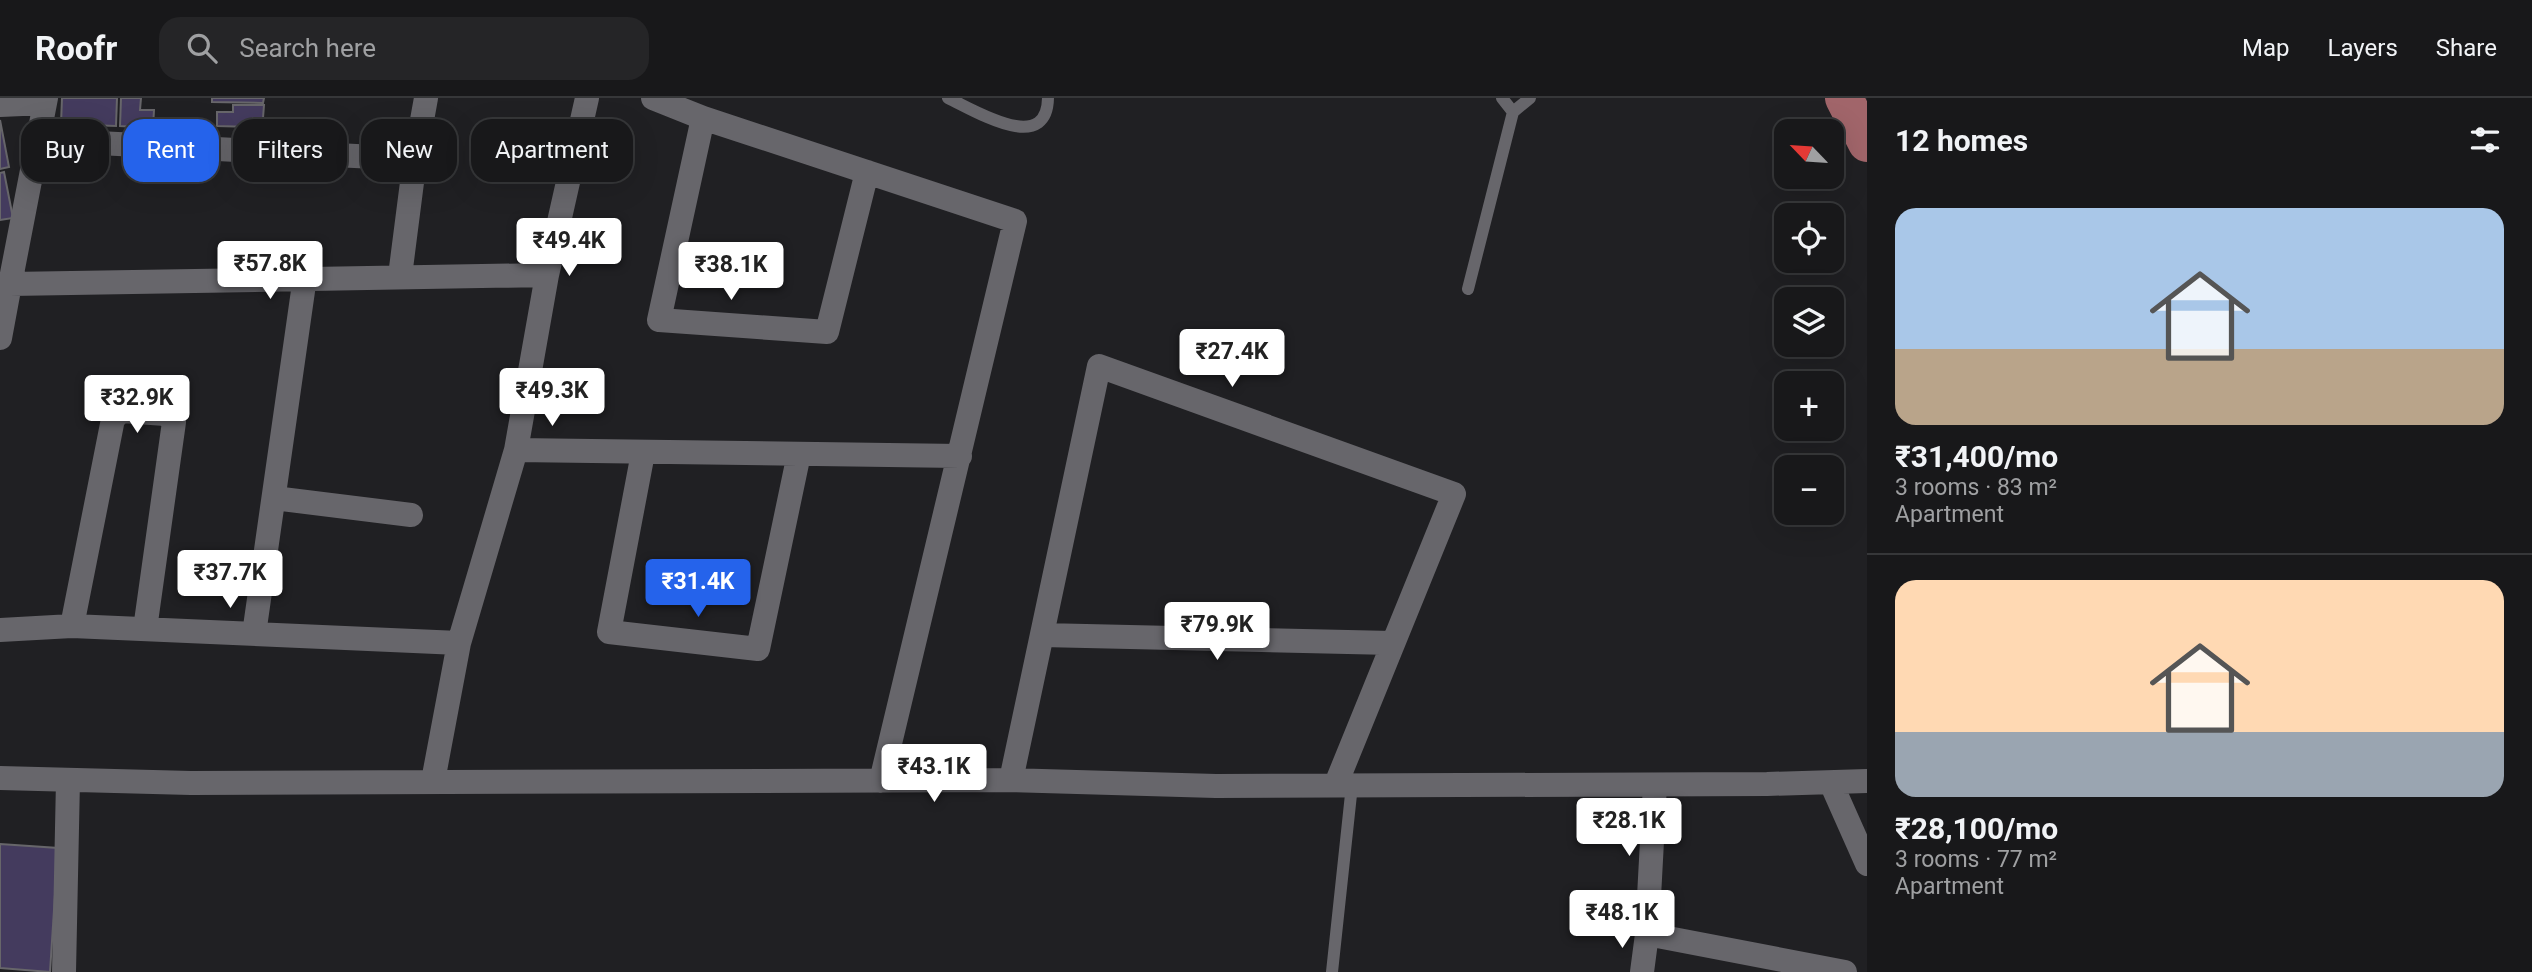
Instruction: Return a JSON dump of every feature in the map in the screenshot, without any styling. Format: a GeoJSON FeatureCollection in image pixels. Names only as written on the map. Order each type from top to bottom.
{"type":"FeatureCollection","features":[{"type":"Feature","properties":{"kind":"main road"},"geometry":{"type":"LineString","coordinates":[[1844,98],[1867,143]]}},
{"type":"Feature","properties":{"kind":"street"},"geometry":{"type":"LineString","coordinates":[[422,119],[426,98]]}},
{"type":"Feature","properties":{"kind":"street"},"geometry":{"type":"LineString","coordinates":[[433,781],[459,643],[516,450],[547,275],[587,98]]}},
{"type":"Feature","properties":{"kind":"street"},"geometry":{"type":"LineString","coordinates":[[653,98],[703,118],[1015,222],[881,781]]}},
{"type":"Feature","properties":{"kind":"street"},"geometry":{"type":"LineString","coordinates":[[0,105],[46,100],[43,119]]}},
{"type":"Feature","properties":{"kind":"street"},"geometry":{"type":"LineString","coordinates":[[703,118],[659,320],[827,332],[867,172]]}},
{"type":"Feature","properties":{"kind":"street"},"geometry":{"type":"LineString","coordinates":[[109,144],[361,156]]}},
{"type":"Feature","properties":{"kind":"street"},"geometry":{"type":"LineString","coordinates":[[0,338],[10,284],[8,243],[26,182]]}},
{"type":"Feature","properties":{"kind":"street"},"geometry":{"type":"LineString","coordinates":[[400,276],[412,182]]}},
{"type":"Feature","properties":{"kind":"street"},"geometry":{"type":"LineString","coordinates":[[10,284],[547,275]]}},
{"type":"Feature","properties":{"kind":"street"},"geometry":{"type":"LineString","coordinates":[[254,634],[305,277]]}},
{"type":"Feature","properties":{"kind":"street"},"geometry":{"type":"LineString","coordinates":[[1011,780],[1099,366],[1454,494],[1392,643],[1344,785]]}},
{"type":"Feature","properties":{"kind":"street"},"geometry":{"type":"LineString","coordinates":[[72,626],[113,419],[121,411],[166,414],[174,422],[145,629]]}},
{"type":"Feature","properties":{"kind":"street"},"geometry":{"type":"LineString","coordinates":[[516,450],[960,456]]}},
{"type":"Feature","properties":{"kind":"street"},"geometry":{"type":"LineString","coordinates":[[643,453],[609,632],[758,649],[799,454]]}},
{"type":"Feature","properties":{"kind":"street"},"geometry":{"type":"LineString","coordinates":[[274,498],[411,515]]}},
{"type":"Feature","properties":{"kind":"street"},"geometry":{"type":"LineString","coordinates":[[0,630],[72,626],[459,643]]}},
{"type":"Feature","properties":{"kind":"street"},"geometry":{"type":"LineString","coordinates":[[1042,635],[1392,643]]}},
{"type":"Feature","properties":{"kind":"street"},"geometry":{"type":"LineString","coordinates":[[0,778],[191,783],[1011,780],[1216,786],[1655,785],[1867,781]]}},
{"type":"Feature","properties":{"kind":"street"},"geometry":{"type":"LineString","coordinates":[[64,972],[68,780]]}},
{"type":"Feature","properties":{"kind":"street"},"geometry":{"type":"LineString","coordinates":[[1831,783],[1867,864]]}},
{"type":"Feature","properties":{"kind":"street"},"geometry":{"type":"LineString","coordinates":[[1642,972],[1647,934],[1655,785]]}},
{"type":"Feature","properties":{"kind":"street"},"geometry":{"type":"LineString","coordinates":[[1647,934],[1845,972]]}},
{"type":"Feature","properties":{"kind":"lane"},"geometry":{"type":"LineString","coordinates":[[948,98],[1014,127],[1026,128],[1035,125],[1048,107],[1048,98]]}},
{"type":"Feature","properties":{"kind":"lane"},"geometry":{"type":"LineString","coordinates":[[1503,98],[1513,112]]}},
{"type":"Feature","properties":{"kind":"lane"},"geometry":{"type":"LineString","coordinates":[[1468,289],[1513,112],[1531,98]]}},
{"type":"Feature","properties":{"kind":"lane"},"geometry":{"type":"LineString","coordinates":[[1332,972],[1344,785]]}},
{"type":"Feature","properties":{"kind":"building"},"geometry":{"type":"Polygon","coordinates":[[[62,98],[117,98],[116,126],[109,126],[109,119],[61,119],[62,98]]]}},
{"type":"Feature","properties":{"kind":"building"},"geometry":{"type":"Polygon","coordinates":[[[121,98],[141,98],[140,110],[154,110],[154,119],[123,119],[123,126],[120,126],[121,98]]]}},
{"type":"Feature","properties":{"kind":"building"},"geometry":{"type":"Polygon","coordinates":[[[212,98],[264,98],[263,103],[212,102],[212,98]]]}},
{"type":"Feature","properties":{"kind":"building"},"geometry":{"type":"Polygon","coordinates":[[[233,105],[264,105],[263,118],[233,119],[233,126],[219,126],[217,112],[233,112],[233,105]]]}},
{"type":"Feature","properties":{"kind":"building"},"geometry":{"type":"Polygon","coordinates":[[[0,120],[9,167],[0,169],[0,120]]]}},
{"type":"Feature","properties":{"kind":"building"},"geometry":{"type":"Polygon","coordinates":[[[4,172],[13,218],[0,220],[0,173],[4,172]]]}},
{"type":"Feature","properties":{"kind":"building"},"geometry":{"type":"Polygon","coordinates":[[[0,844],[58,848],[50,972],[0,968],[0,844]]]}}]}
